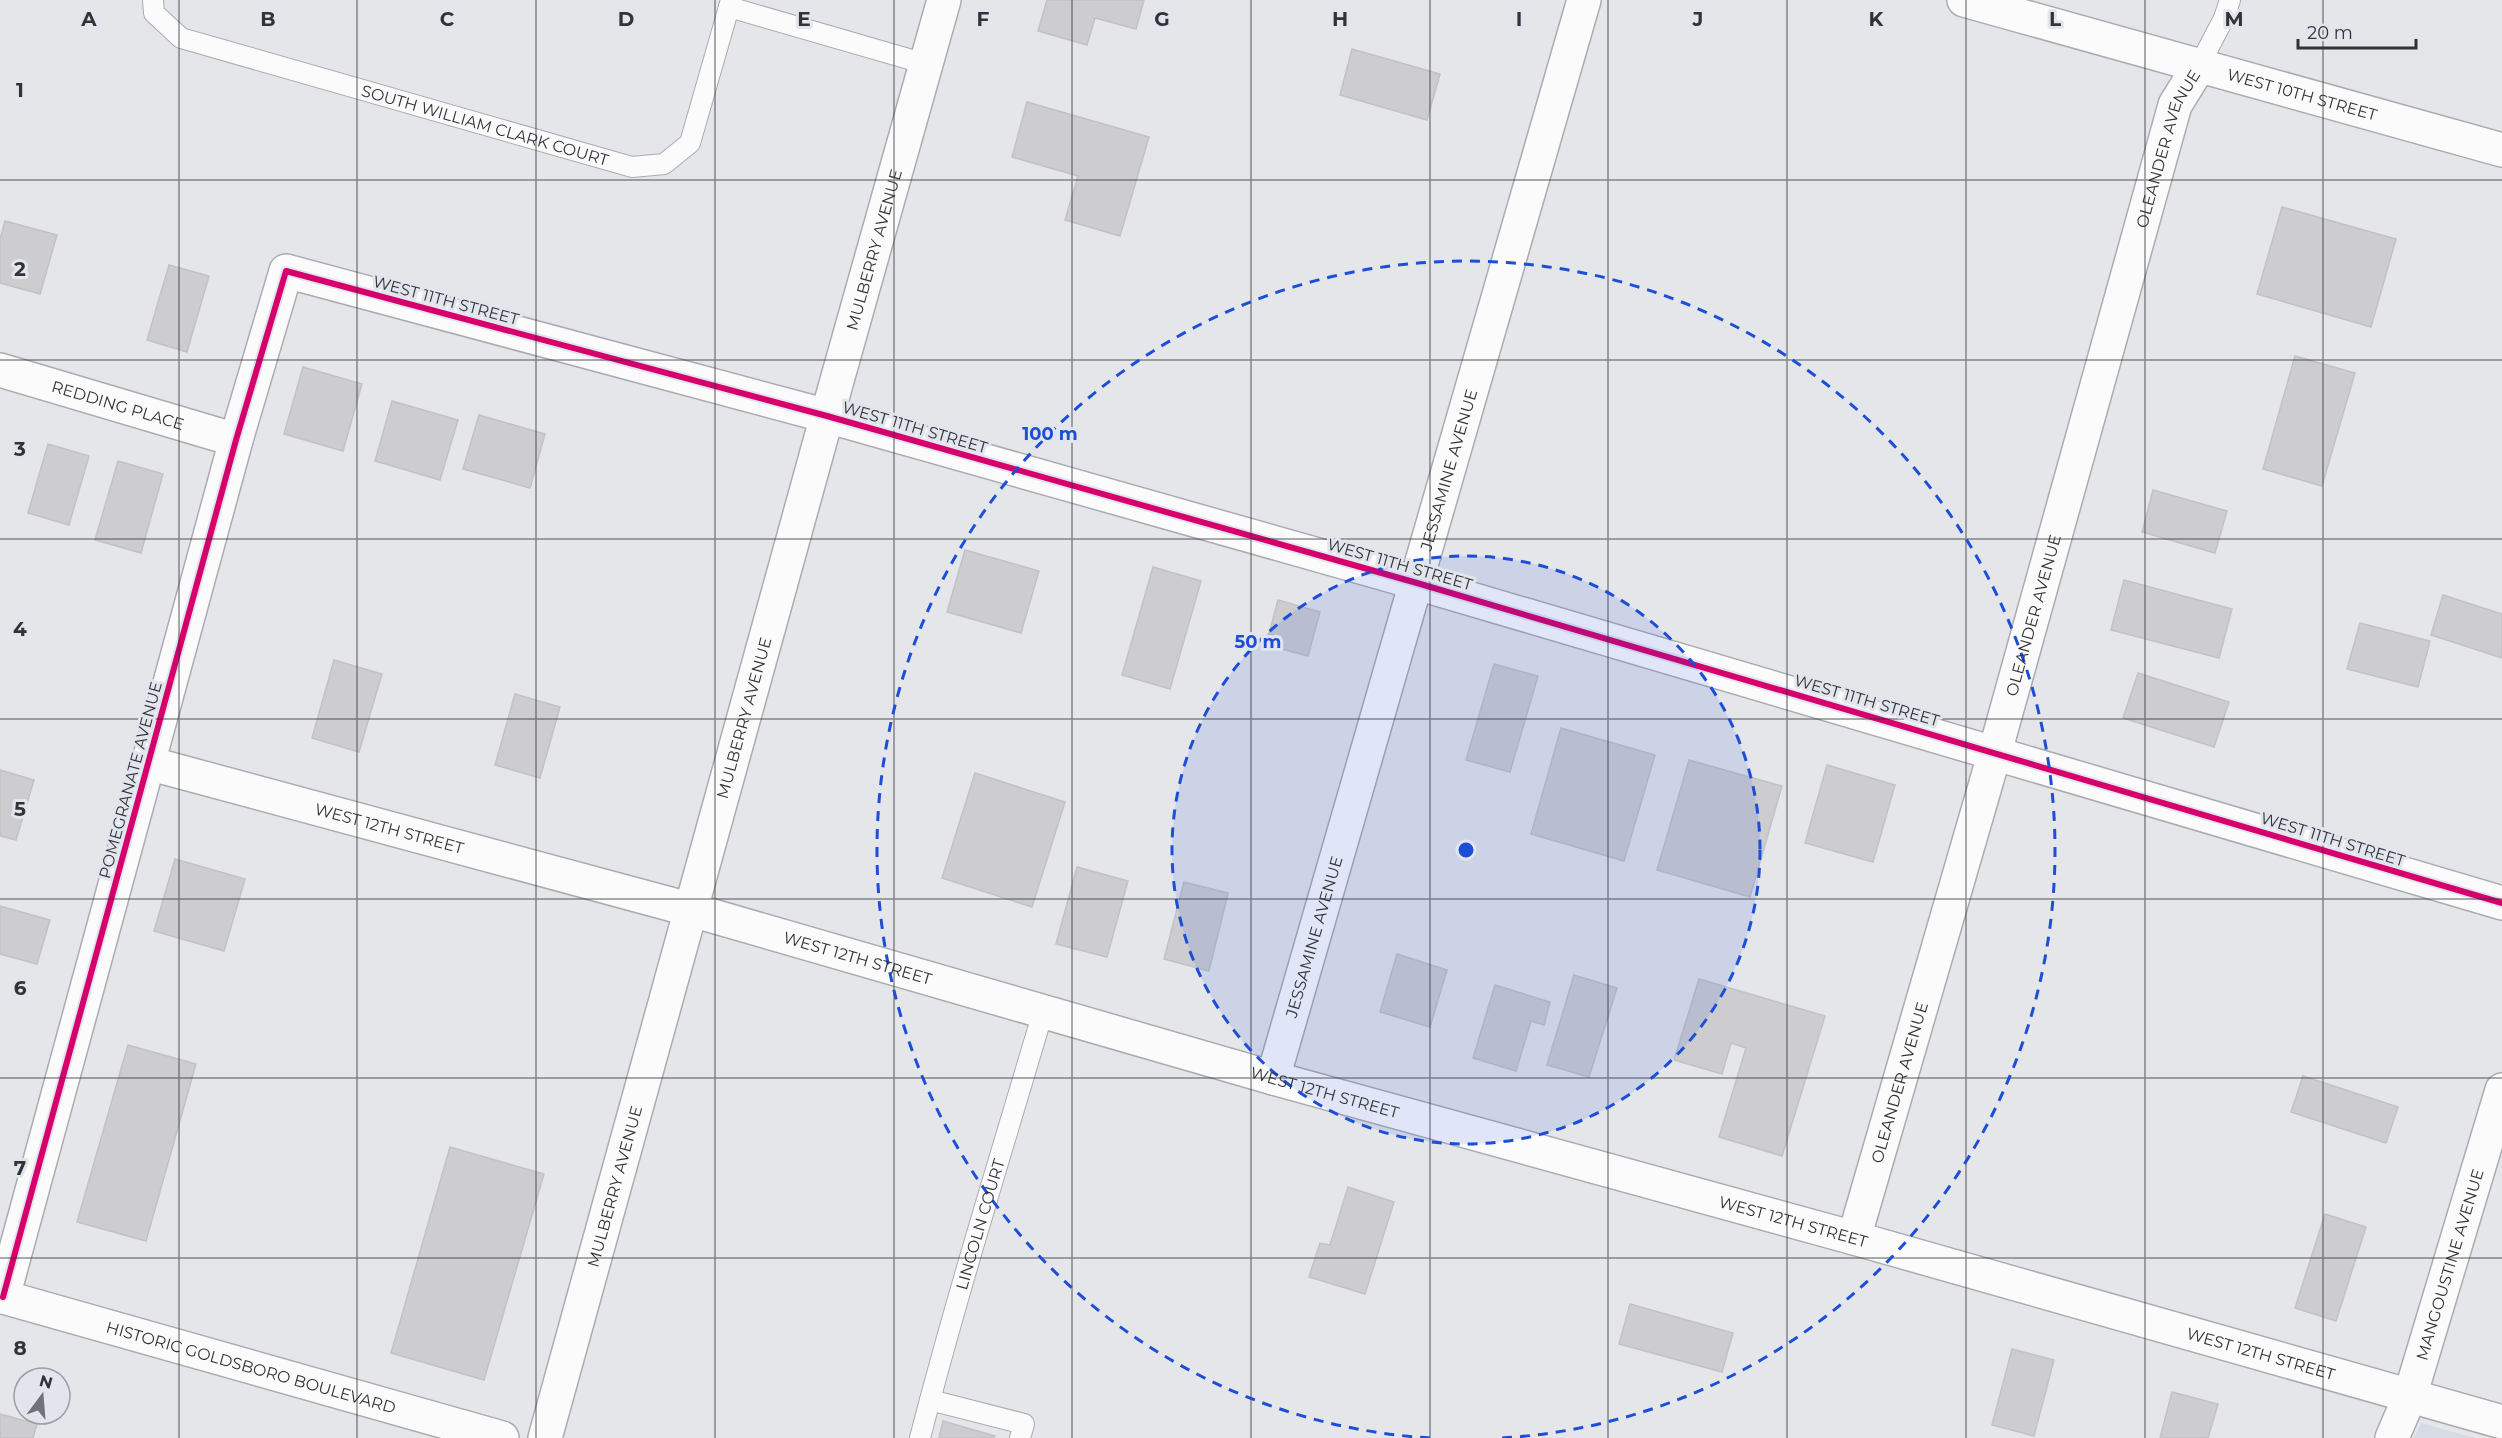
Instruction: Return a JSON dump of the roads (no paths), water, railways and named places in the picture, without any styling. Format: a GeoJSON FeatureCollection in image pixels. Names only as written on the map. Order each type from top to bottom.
{"type":"FeatureCollection","features":[{"type":"Feature","properties":{"kind":"street","name":"MULBERRY AVENUE"},"geometry":{"type":"LineString","coordinates":[[545,1438],[944,0]]}},
{"type":"Feature","properties":{"kind":"street","name":"JESSAMINE AVENUE"},"geometry":{"type":"LineString","coordinates":[[1273,1078],[1584,0]]}},
{"type":"Feature","properties":{"kind":"street","name":"WEST 10TH STREET"},"geometry":{"type":"LineString","coordinates":[[1964,0],[2502,150]]}},
{"type":"Feature","properties":{"kind":"street","name":"OLEANDER AVENUE"},"geometry":{"type":"LineString","coordinates":[[1854,1238],[1995,752],[2175,105],[2199,66]]}},
{"type":"Feature","properties":{"kind":"street","name":"WEST 11TH STREET"},"geometry":{"type":"LineString","coordinates":[[286,271],[827,416],[1417,583],[2502,903]]}},
{"type":"Feature","properties":{"kind":"street","name":"POMEGRANATE AVENUE"},"geometry":{"type":"LineString","coordinates":[[2,1297],[236,440],[286,271]]}},
{"type":"Feature","properties":{"kind":"street","name":"REDDING PLACE"},"geometry":{"type":"LineString","coordinates":[[0,370],[236,440]]}},
{"type":"Feature","properties":{"kind":"street","name":"WEST 12TH STREET"},"geometry":{"type":"LineString","coordinates":[[148,763],[692,910],[1273,1078],[1854,1238],[2502,1422]]}},
{"type":"Feature","properties":{"kind":"street","name":"MANGOUSTINE AVENUE"},"geometry":{"type":"LineString","coordinates":[[2392,1438],[2410,1396],[2502,1090]]}},
{"type":"Feature","properties":{"kind":"street","name":"HISTORIC GOLDSBORO BOULEVARD"},"geometry":{"type":"LineString","coordinates":[[2,1297],[502,1438]]}},
{"type":"Feature","properties":{"kind":"lane","name":"SOUTH WILLIAM CLARK COURT"},"geometry":{"type":"LineString","coordinates":[[153,0],[154,14],[181,38],[633,167],[664,164],[690,142],[730,3]]}},
{"type":"Feature","properties":{"kind":"lane","name":"OLEANDER AVENUE"},"geometry":{"type":"LineString","coordinates":[[2199,66],[2224,18],[2230,0]]}},
{"type":"Feature","properties":{"kind":"lane"},"geometry":{"type":"LineString","coordinates":[[730,3],[926,64]]}},
{"type":"Feature","properties":{"kind":"lane","name":"LINCOLN COURT"},"geometry":{"type":"LineString","coordinates":[[920,1438],[958,1295],[994,1183],[1043,1012]]}},
{"type":"Feature","properties":{"kind":"lane"},"geometry":{"type":"LineString","coordinates":[[930,1400],[1024,1424],[1020,1438]]}}]}
